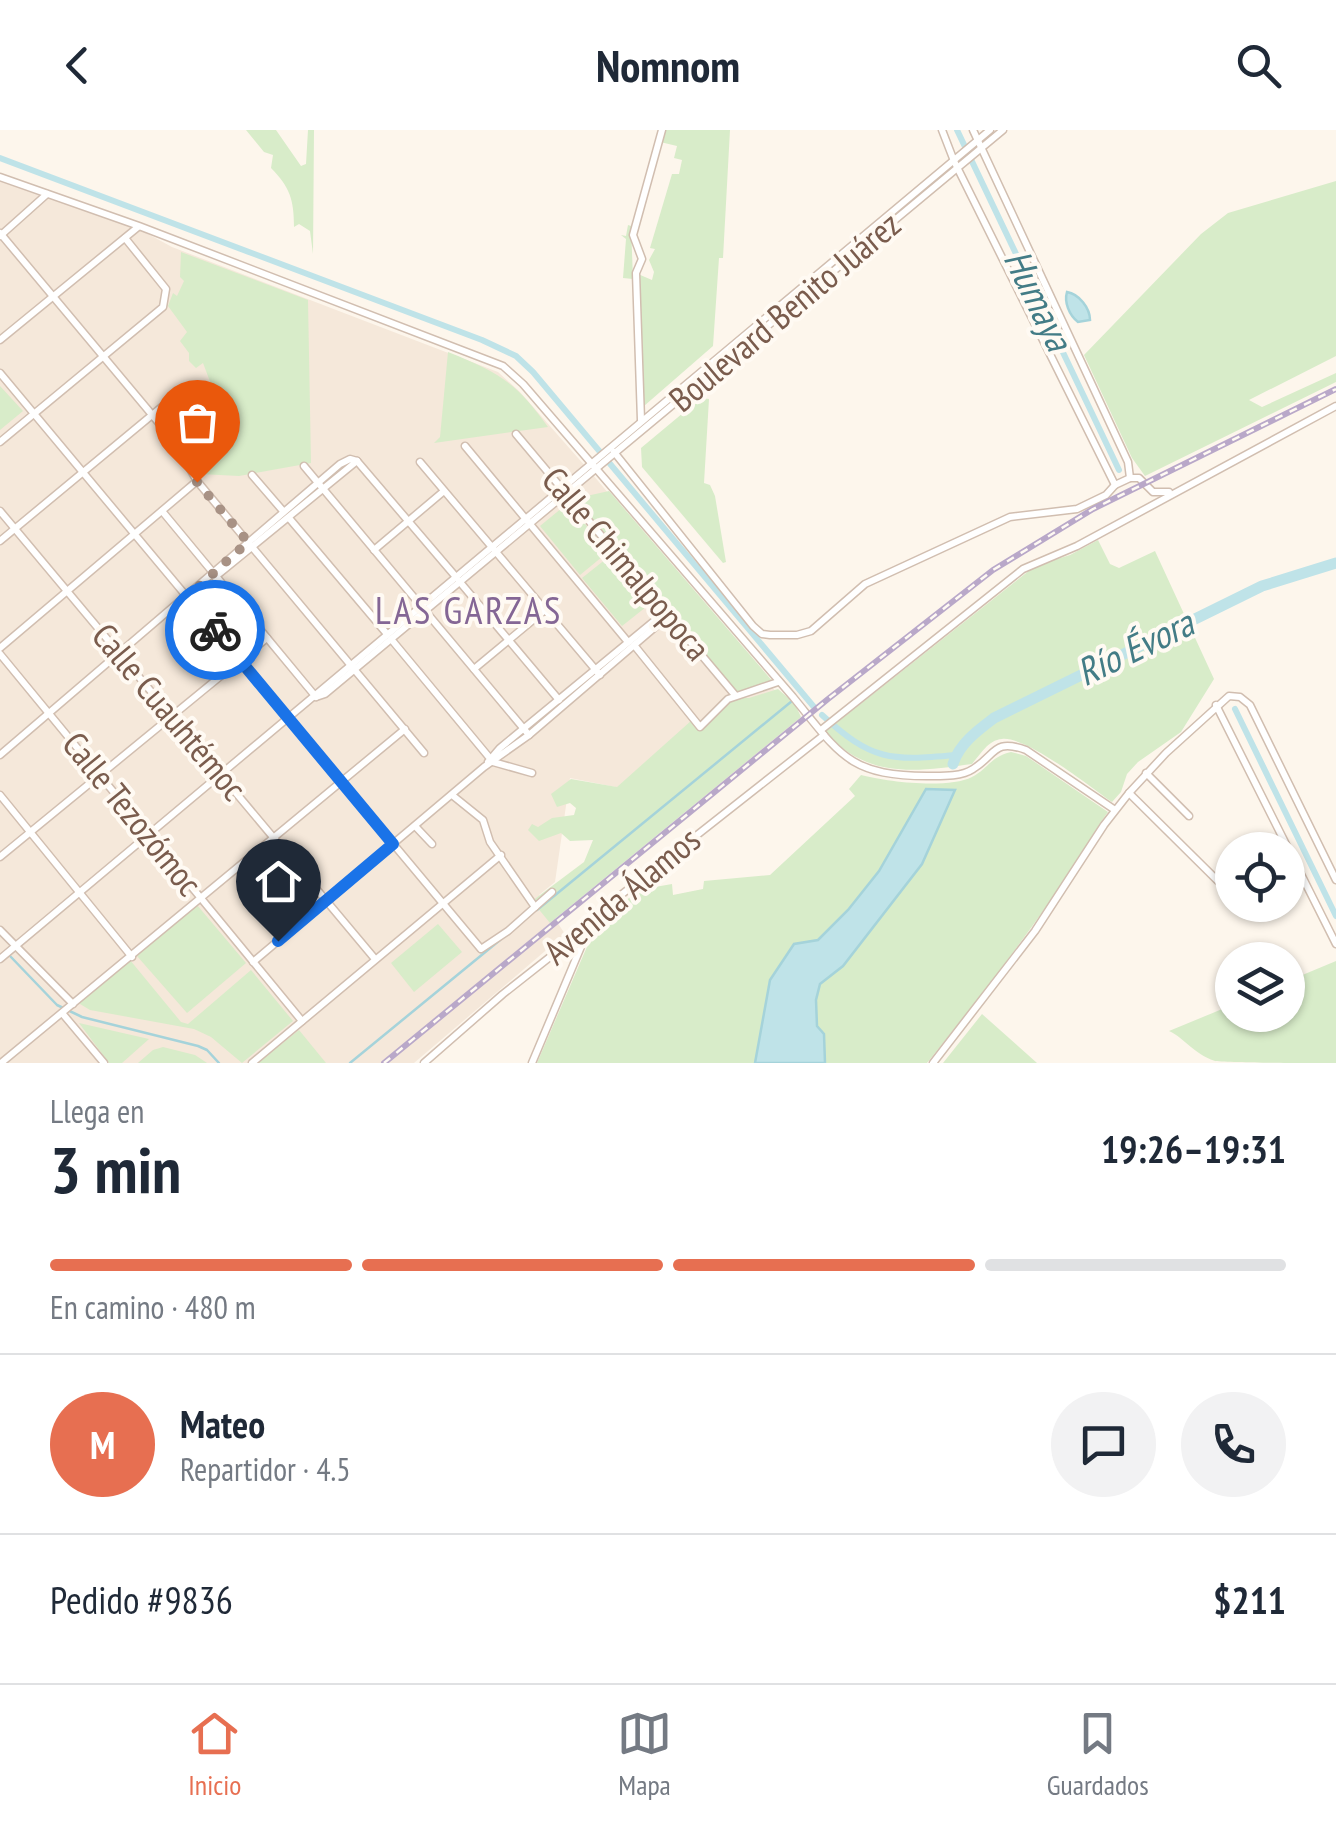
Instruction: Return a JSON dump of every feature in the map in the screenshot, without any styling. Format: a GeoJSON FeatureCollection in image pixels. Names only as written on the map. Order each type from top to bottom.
{"type":"FeatureCollection","features":[{"type":"Feature","properties":{"kind":"street"},"geometry":{"type":"LineString","coordinates":[[641,421],[636,273],[642,258],[633,235],[662,130]]}},
{"type":"Feature","properties":{"kind":"street"},"geometry":{"type":"LineString","coordinates":[[942,130],[1115,486]]}},
{"type":"Feature","properties":{"kind":"street"},"geometry":{"type":"LineString","coordinates":[[973,130],[1128,462],[1153,492],[1176,491]]}},
{"type":"Feature","properties":{"kind":"street","name":"Boulevard Benito Juárez"},"geometry":{"type":"LineString","coordinates":[[0,959],[316,697],[322,696],[594,463],[959,162],[990,130]]}},
{"type":"Feature","properties":{"kind":"street","name":"Boulevard Benito Juárez"},"geometry":{"type":"LineString","coordinates":[[978,145],[1004,130]]}},
{"type":"Feature","properties":{"kind":"street","name":"Boulevard Benito Juárez"},"geometry":{"type":"LineString","coordinates":[[610,451],[641,421],[959,162]]}},
{"type":"Feature","properties":{"kind":"street"},"geometry":{"type":"LineString","coordinates":[[0,177],[494,361],[523,384],[594,463],[828,743],[859,766],[898,775],[964,773],[978,766],[990,751],[1015,746],[1116,810]]}},
{"type":"Feature","properties":{"kind":"street"},"geometry":{"type":"LineString","coordinates":[[48,193],[0,235],[174,441],[197,482],[424,753]]}},
{"type":"Feature","properties":{"kind":"street"},"geometry":{"type":"LineString","coordinates":[[0,340],[139,226]]}},
{"type":"Feature","properties":{"kind":"street"},"geometry":{"type":"LineString","coordinates":[[0,442],[163,308],[166,289],[125,238]]}},
{"type":"Feature","properties":{"kind":"street"},"geometry":{"type":"LineString","coordinates":[[0,374],[480,949],[508,931],[552,892]]}},
{"type":"Feature","properties":{"kind":"street"},"geometry":{"type":"LineString","coordinates":[[0,541],[181,391]]}},
{"type":"Feature","properties":{"kind":"street","name":"Avenida Álamos"},"geometry":{"type":"LineString","coordinates":[[424,1063],[569,942],[593,917],[1024,569],[1076,546],[1336,406]]}},
{"type":"Feature","properties":{"kind":"street","name":"Calle Chimalpopoca"},"geometry":{"type":"LineString","coordinates":[[516,434],[735,695]]}},
{"type":"Feature","properties":{"kind":"street"},"geometry":{"type":"LineString","coordinates":[[465,446],[700,727],[735,695],[778,682]]}},
{"type":"Feature","properties":{"kind":"street"},"geometry":{"type":"LineString","coordinates":[[610,451],[753,626],[770,635],[811,631],[864,584],[1010,518],[1077,509],[1130,478],[1140,478]]}},
{"type":"Feature","properties":{"kind":"street"},"geometry":{"type":"LineString","coordinates":[[0,755],[321,486],[345,460],[357,461],[559,700]]}},
{"type":"Feature","properties":{"kind":"street"},"geometry":{"type":"LineString","coordinates":[[420,462],[598,672]]}},
{"type":"Feature","properties":{"kind":"street"},"geometry":{"type":"LineString","coordinates":[[1128,462],[1130,478]]}},
{"type":"Feature","properties":{"kind":"street"},"geometry":{"type":"LineString","coordinates":[[304,466],[527,732]]}},
{"type":"Feature","properties":{"kind":"street"},"geometry":{"type":"LineString","coordinates":[[252,475],[492,760],[532,773]]}},
{"type":"Feature","properties":{"kind":"street"},"geometry":{"type":"LineString","coordinates":[[0,651],[197,482]]}},
{"type":"Feature","properties":{"kind":"street"},"geometry":{"type":"LineString","coordinates":[[374,550],[444,491]]}},
{"type":"Feature","properties":{"kind":"street","name":"Calle Cuauhtémoc"},"geometry":{"type":"LineString","coordinates":[[0,511],[375,959]]}},
{"type":"Feature","properties":{"kind":"street"},"geometry":{"type":"LineString","coordinates":[[162,511],[316,697]]}},
{"type":"Feature","properties":{"kind":"street"},"geometry":{"type":"LineString","coordinates":[[474,669],[545,610]]}},
{"type":"Feature","properties":{"kind":"street"},"geometry":{"type":"LineString","coordinates":[[254,962],[666,614]]}},
{"type":"Feature","properties":{"kind":"street"},"geometry":{"type":"LineString","coordinates":[[0,857],[268,638]]}},
{"type":"Feature","properties":{"kind":"street","name":"Calle Tezozómoc"},"geometry":{"type":"LineString","coordinates":[[0,651],[302,1021]]}},
{"type":"Feature","properties":{"kind":"street"},"geometry":{"type":"LineString","coordinates":[[527,732],[559,700],[598,672]]}},
{"type":"Feature","properties":{"kind":"street"},"geometry":{"type":"LineString","coordinates":[[933,1063],[1035,931],[1129,793],[1216,705],[1235,695],[1250,706],[1336,880]]}},
{"type":"Feature","properties":{"kind":"street"},"geometry":{"type":"LineString","coordinates":[[1216,705],[1336,944]]}},
{"type":"Feature","properties":{"kind":"street"},"geometry":{"type":"LineString","coordinates":[[2,1063],[405,729]]}},
{"type":"Feature","properties":{"kind":"street"},"geometry":{"type":"LineString","coordinates":[[1146,773],[1188,816]]}},
{"type":"Feature","properties":{"kind":"street"},"geometry":{"type":"LineString","coordinates":[[1129,793],[1215,878]]}},
{"type":"Feature","properties":{"kind":"street"},"geometry":{"type":"LineString","coordinates":[[452,794],[483,820],[490,842],[534,907]]}},
{"type":"Feature","properties":{"kind":"street"},"geometry":{"type":"LineString","coordinates":[[0,795],[132,957]]}},
{"type":"Feature","properties":{"kind":"street"},"geometry":{"type":"LineString","coordinates":[[415,826],[432,844]]}},
{"type":"Feature","properties":{"kind":"street"},"geometry":{"type":"LineString","coordinates":[[252,1063],[501,855]]}},
{"type":"Feature","properties":{"kind":"street"},"geometry":{"type":"LineString","coordinates":[[532,1063],[593,917]]}},
{"type":"Feature","properties":{"kind":"street"},"geometry":{"type":"LineString","coordinates":[[0,930],[13,949],[73,1004]]}},
{"type":"Feature","properties":{"kind":"street"},"geometry":{"type":"LineString","coordinates":[[62,1013],[104,1063]]}},
{"type":"Feature","properties":{"kind":"shaded area"},"geometry":{"type":"Polygon","coordinates":[[[0,179],[135,227],[172,247],[498,372],[593,475],[799,719],[696,803],[570,778],[555,882],[539,895],[565,934],[414,1063],[0,1063],[0,179]]]}},
{"type":"Feature","properties":{"kind":"green space"},"geometry":{"type":"Polygon","coordinates":[[[246,130],[276,130],[301,166],[306,164],[308,130],[314,130],[313,254],[310,231],[299,224],[294,227],[290,194],[271,168],[273,155],[264,152],[246,130]]]}},
{"type":"Feature","properties":{"kind":"green space"},"geometry":{"type":"Polygon","coordinates":[[[659,130],[730,130],[723,258],[719,258],[713,346],[644,406],[638,274],[652,280],[654,272],[649,260],[655,249],[650,248],[672,174],[679,174],[682,160],[674,158],[677,146],[656,141],[659,130]]]}},
{"type":"Feature","properties":{"kind":"green space"},"geometry":{"type":"Polygon","coordinates":[[[1336,181],[1336,356],[1249,400],[1262,407],[1336,373],[1336,382],[1145,476],[1132,458],[1084,355],[1201,234],[1228,213],[1336,181]]]}},
{"type":"Feature","properties":{"kind":"green space"},"geometry":{"type":"Polygon","coordinates":[[[628,225],[633,279],[623,278],[626,239],[621,235],[626,236],[628,225]]]}},
{"type":"Feature","properties":{"kind":"green space"},"geometry":{"type":"Polygon","coordinates":[[[181,252],[308,300],[311,463],[239,476],[200,474],[186,460],[172,436],[217,400],[203,363],[196,368],[189,361],[189,353],[180,341],[187,332],[168,306],[184,281],[180,277],[181,252]]]}},
{"type":"Feature","properties":{"kind":"green space"},"geometry":{"type":"Polygon","coordinates":[[[448,352],[505,380],[548,427],[434,443],[440,437],[448,352]]]}},
{"type":"Feature","properties":{"kind":"green space"},"geometry":{"type":"Polygon","coordinates":[[[0,386],[23,411],[0,430],[0,386]]]}},
{"type":"Feature","properties":{"kind":"green space"},"geometry":{"type":"Polygon","coordinates":[[[701,398],[709,399],[704,483],[710,485],[715,496],[726,562],[723,563],[642,467],[641,448],[701,398]]]}},
{"type":"Feature","properties":{"kind":"green space"},"geometry":{"type":"Polygon","coordinates":[[[609,491],[774,683],[751,691],[735,691],[573,499],[609,491]]]}},
{"type":"Feature","properties":{"kind":"green space"},"geometry":{"type":"Polygon","coordinates":[[[568,503],[608,552],[580,575],[540,526],[568,503]]]}},
{"type":"Feature","properties":{"kind":"green space"},"geometry":{"type":"Polygon","coordinates":[[[1098,540],[1110,564],[1119,568],[1155,551],[1214,679],[1181,732],[1138,762],[1112,802],[1042,754],[1013,740],[993,742],[972,764],[911,770],[875,765],[858,758],[825,732],[1035,566],[1070,555],[1098,540]]]}},
{"type":"Feature","properties":{"kind":"green space"},"geometry":{"type":"Polygon","coordinates":[[[611,555],[651,603],[622,626],[582,578],[611,555]]]}},
{"type":"Feature","properties":{"kind":"green space"},"geometry":{"type":"Polygon","coordinates":[[[778,689],[795,704],[801,717],[550,923],[532,901],[584,862],[593,840],[570,841],[561,833],[539,841],[528,830],[532,824],[538,827],[552,818],[574,815],[576,808],[570,803],[557,807],[551,794],[571,779],[617,787],[692,720],[699,729],[734,698],[749,698],[778,689]]]}},
{"type":"Feature","properties":{"kind":"green space"},"geometry":{"type":"Polygon","coordinates":[[[1011,752],[1026,756],[1108,812],[1040,916],[927,1063],[537,1063],[595,928],[638,890],[672,884],[673,895],[703,889],[704,881],[770,875],[855,796],[849,789],[861,775],[901,782],[948,783],[972,777],[1011,752]]]}},
{"type":"Feature","properties":{"kind":"green space"},"geometry":{"type":"Polygon","coordinates":[[[197,905],[246,963],[187,1013],[137,956],[197,905]]]}},
{"type":"Feature","properties":{"kind":"green space"},"geometry":{"type":"Polygon","coordinates":[[[438,924],[462,952],[414,992],[391,963],[438,924]]]}},
{"type":"Feature","properties":{"kind":"green space"},"geometry":{"type":"Polygon","coordinates":[[[130,960],[181,1022],[188,1024],[251,970],[293,1021],[242,1063],[211,1037],[194,1029],[90,1010],[75,1001],[130,960]]]}},
{"type":"Feature","properties":{"kind":"green space"},"geometry":{"type":"Polygon","coordinates":[[[1336,961],[1336,1063],[1215,1061],[1169,1031],[1215,1012],[1215,1032],[1305,1032],[1305,974],[1336,961]]]}},
{"type":"Feature","properties":{"kind":"green space"},"geometry":{"type":"Polygon","coordinates":[[[982,1014],[1037,1063],[943,1063],[982,1014]]]}},
{"type":"Feature","properties":{"kind":"green space"},"geometry":{"type":"Polygon","coordinates":[[[79,1023],[149,1039],[122,1063],[109,1063],[79,1023]]]}},
{"type":"Feature","properties":{"kind":"green space"},"geometry":{"type":"Polygon","coordinates":[[[299,1030],[326,1063],[258,1063],[299,1030]]]}},
{"type":"Feature","properties":{"kind":"green space"},"geometry":{"type":"Polygon","coordinates":[[[163,1047],[195,1055],[207,1063],[138,1063],[163,1047]]]}},
{"type":"Feature","properties":{"kind":"water"},"geometry":{"type":"Polygon","coordinates":[[[1067,292],[1083,302],[1090,320],[1078,322],[1072,316],[1067,292]]]}},
{"type":"Feature","properties":{"kind":"water"},"geometry":{"type":"Polygon","coordinates":[[[926,789],[955,790],[922,864],[843,966],[820,984],[817,1026],[824,1034],[825,1063],[755,1063],[770,980],[794,944],[818,940],[848,910],[879,871],[926,789]]]}},
{"type":"Feature","properties":{"kind":"waterway","name":"Humaya"},"geometry":{"type":"LineString","coordinates":[[957,130],[1119,470]]}},
{"type":"Feature","properties":{"kind":"waterway"},"geometry":{"type":"LineString","coordinates":[[0,158],[516,356],[814,707]]}},
{"type":"Feature","properties":{"kind":"waterway","name":"Río Évora"},"geometry":{"type":"LineString","coordinates":[[953,764],[964,744],[994,718],[1262,586],[1336,563]]}},
{"type":"Feature","properties":{"kind":"waterway"},"geometry":{"type":"LineString","coordinates":[[537,910],[792,701]]}},
{"type":"Feature","properties":{"kind":"waterway","name":"Humaya"},"geometry":{"type":"LineString","coordinates":[[1235,709],[1336,916]]}},
{"type":"Feature","properties":{"kind":"waterway"},"geometry":{"type":"LineString","coordinates":[[822,715],[855,742],[883,754],[914,758],[956,755]]}},
{"type":"Feature","properties":{"kind":"waterway"},"geometry":{"type":"LineString","coordinates":[[350,1063],[500,940]]}},
{"type":"Feature","properties":{"kind":"waterway"},"geometry":{"type":"LineString","coordinates":[[10,956],[57,1005],[82,1017],[198,1046],[219,1063]]}},
{"type":"Feature","properties":{"kind":"railway"},"geometry":{"type":"LineString","coordinates":[[384,1063],[828,699],[993,570],[1093,509],[1336,389]]}},
{"type":"Feature","properties":{"kind":"way so far"},"geometry":{"type":"LineString","coordinates":[[197,482],[248,542],[187,597],[215,630]]}},
{"type":"Feature","properties":{"kind":"district","name":"LAS GARZAS"},"geometry":{"type":"Point","coordinates":[469,611]}},
{"type":"Feature","properties":{"kind":"route"},"geometry":{"type":"LineString","coordinates":[[215,630],[393,844],[278,941]]}}]}
